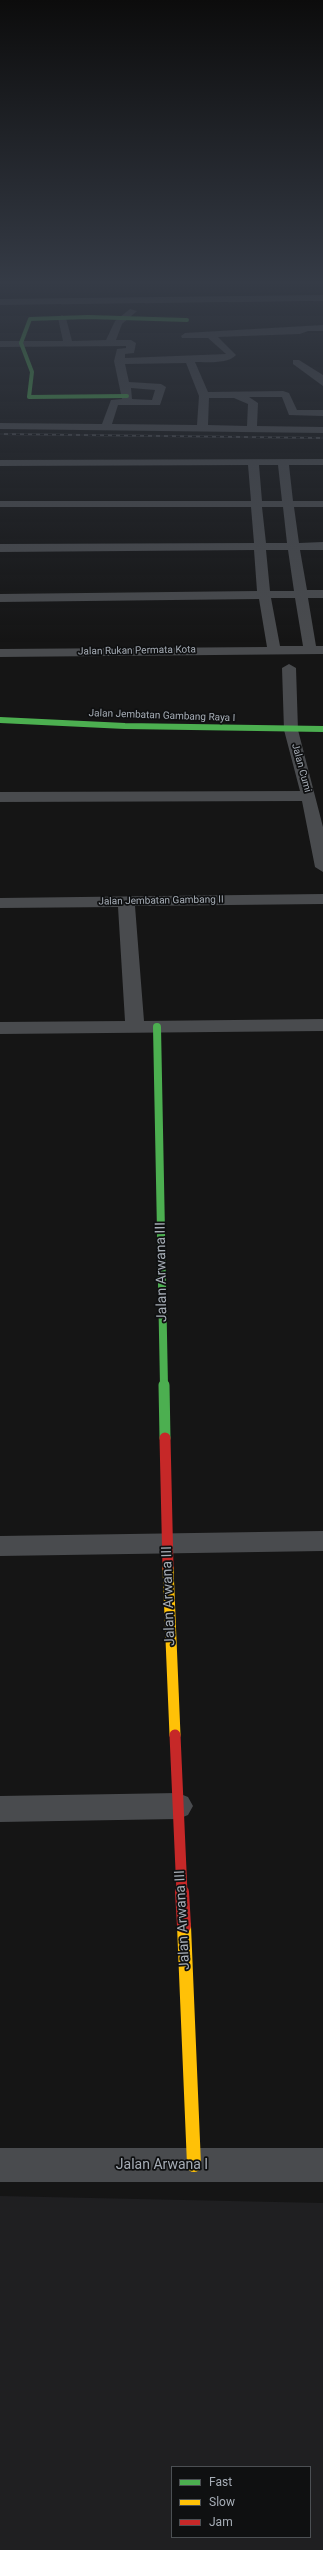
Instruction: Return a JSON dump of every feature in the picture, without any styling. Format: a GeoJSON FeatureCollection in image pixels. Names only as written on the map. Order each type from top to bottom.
{"type":"FeatureCollection","features":[{"type":"Feature","properties":{"kind":"street"},"geometry":{"type":"LineString","coordinates":[[106,428],[113,405]]}},
{"type":"Feature","properties":{"kind":"street"},"geometry":{"type":"LineString","coordinates":[[202,429],[204,405]]}},
{"type":"Feature","properties":{"kind":"street"},"geometry":{"type":"LineString","coordinates":[[252,430],[253,405]]}},
{"type":"Feature","properties":{"kind":"street"},"geometry":{"type":"LineString","coordinates":[[290,405],[293,412],[323,414]]}},
{"type":"Feature","properties":{"kind":"street"},"geometry":{"type":"LineString","coordinates":[[4,423],[106,428],[323,430]]}},
{"type":"Feature","properties":{"kind":"street"},"geometry":{"type":"LineString","coordinates":[[253,462],[258,504],[264,594],[274,649]]}},
{"type":"Feature","properties":{"kind":"street","name":"Jalan Rukan Permata Kota"},"geometry":{"type":"LineString","coordinates":[[0,653],[274,649],[317,650],[300,594],[283,462]]}},
{"type":"Feature","properties":{"kind":"street"},"geometry":{"type":"LineString","coordinates":[[0,463],[323,462]]}},
{"type":"Feature","properties":{"kind":"street"},"geometry":{"type":"LineString","coordinates":[[0,504],[323,504]]}},
{"type":"Feature","properties":{"kind":"street"},"geometry":{"type":"LineString","coordinates":[[0,548],[323,546]]}},
{"type":"Feature","properties":{"kind":"street"},"geometry":{"type":"LineString","coordinates":[[0,598],[323,594]]}},
{"type":"Feature","properties":{"kind":"street","name":"Jalan Cumi"},"geometry":{"type":"LineString","coordinates":[[289,668],[291,730],[309,796],[323,867]]}},
{"type":"Feature","properties":{"kind":"street","name":"Jalan Jembatan Gambang Raya I"},"geometry":{"type":"LineString","coordinates":[[0,720],[125,726],[291,730],[323,729]]}},
{"type":"Feature","properties":{"kind":"street"},"geometry":{"type":"LineString","coordinates":[[0,796],[309,796]]}},
{"type":"Feature","properties":{"kind":"street","name":"Jalan Jembatan Gambang II"},"geometry":{"type":"LineString","coordinates":[[0,903],[323,899]]}},
{"type":"Feature","properties":{"kind":"street"},"geometry":{"type":"LineString","coordinates":[[126,901],[135,1026]]}},
{"type":"Feature","properties":{"kind":"street"},"geometry":{"type":"LineString","coordinates":[[0,1028],[323,1025]]}},
{"type":"Feature","properties":{"kind":"street","name":"Jalan Arwana III"},"geometry":{"type":"LineString","coordinates":[[157,1027],[167,1543],[194,2165]]}},
{"type":"Feature","properties":{"kind":"street"},"geometry":{"type":"LineString","coordinates":[[0,1546],[323,1541]]}},
{"type":"Feature","properties":{"kind":"street"},"geometry":{"type":"LineString","coordinates":[[0,1809],[178,1806]]}},
{"type":"Feature","properties":{"kind":"street","name":"Jalan Arwana I"},"geometry":{"type":"LineString","coordinates":[[0,2165],[323,2165]]}},
{"type":"Feature","properties":{"kind":"shaded area"},"geometry":{"type":"Polygon","coordinates":[[[0,2196],[323,2203],[323,2550],[0,2550],[0,2196]]]}},
{"type":"Feature","properties":{"kind":"railway"},"geometry":{"type":"LineString","coordinates":[[0,434],[323,438]]}},
{"type":"Feature","properties":{"kind":"traffic: fast"},"geometry":{"type":"LineString","coordinates":[[0,720],[125,726],[323,729]]}},
{"type":"Feature","properties":{"kind":"traffic: fast"},"geometry":{"type":"LineString","coordinates":[[157,1027],[165,1438]]}},
{"type":"Feature","properties":{"kind":"traffic: slow"},"geometry":{"type":"LineString","coordinates":[[168,1568],[175,1735]]}},
{"type":"Feature","properties":{"kind":"traffic: slow"},"geometry":{"type":"LineString","coordinates":[[184,1926],[194,2165]]}},
{"type":"Feature","properties":{"kind":"traffic: jam"},"geometry":{"type":"LineString","coordinates":[[165,1438],[168,1568]]}},
{"type":"Feature","properties":{"kind":"traffic: jam"},"geometry":{"type":"LineString","coordinates":[[175,1735],[184,1926]]}}]}
